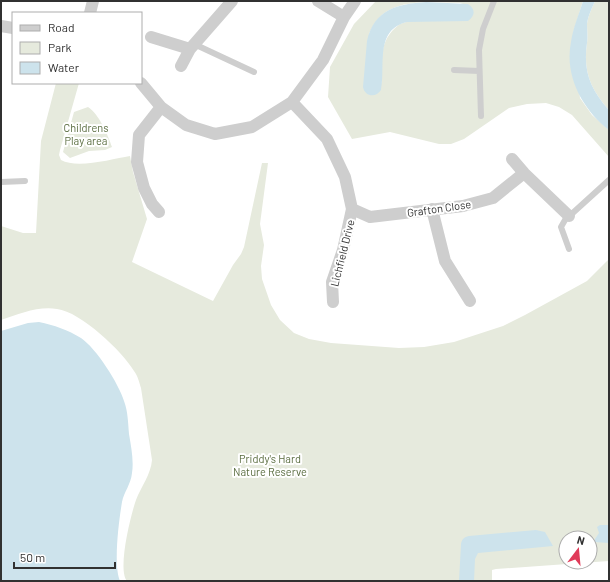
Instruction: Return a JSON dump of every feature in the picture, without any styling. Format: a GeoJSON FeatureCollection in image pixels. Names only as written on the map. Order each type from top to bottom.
{"type":"FeatureCollection","features":[{"type":"Feature","properties":{"kind":"street"},"geometry":{"type":"LineString","coordinates":[[90,12],[93,1]]}},
{"type":"Feature","properties":{"kind":"street"},"geometry":{"type":"LineString","coordinates":[[181,66],[192,47],[232,1]]}},
{"type":"Feature","properties":{"kind":"street"},"geometry":{"type":"LineString","coordinates":[[318,1],[344,17]]}},
{"type":"Feature","properties":{"kind":"street"},"geometry":{"type":"LineString","coordinates":[[141,84],[160,107],[186,125],[215,134],[252,127],[292,102],[323,60],[344,17],[355,1]]}},
{"type":"Feature","properties":{"kind":"street"},"geometry":{"type":"LineString","coordinates":[[1,27],[12,28]]}},
{"type":"Feature","properties":{"kind":"street"},"geometry":{"type":"LineString","coordinates":[[151,37],[192,47]]}},
{"type":"Feature","properties":{"kind":"street","name":"Lichfield Drive"},"geometry":{"type":"LineString","coordinates":[[292,102],[327,139],[345,177],[352,209],[343,250],[332,282],[333,302]]}},
{"type":"Feature","properties":{"kind":"street"},"geometry":{"type":"LineString","coordinates":[[159,212],[152,204],[144,188],[137,162],[139,135],[160,107]]}},
{"type":"Feature","properties":{"kind":"street"},"geometry":{"type":"LineString","coordinates":[[512,159],[524,173],[569,216]]}},
{"type":"Feature","properties":{"kind":"street","name":"Grafton Close"},"geometry":{"type":"LineString","coordinates":[[352,209],[370,216],[462,206],[493,198],[524,173]]}},
{"type":"Feature","properties":{"kind":"street"},"geometry":{"type":"LineString","coordinates":[[432,209],[445,261],[470,301]]}},
{"type":"Feature","properties":{"kind":"lane"},"geometry":{"type":"LineString","coordinates":[[480,116],[479,50],[485,22],[494,1]]}},
{"type":"Feature","properties":{"kind":"lane"},"geometry":{"type":"LineString","coordinates":[[192,47],[254,72]]}},
{"type":"Feature","properties":{"kind":"lane"},"geometry":{"type":"LineString","coordinates":[[454,70],[479,71]]}},
{"type":"Feature","properties":{"kind":"lane"},"geometry":{"type":"LineString","coordinates":[[569,249],[561,227],[569,216],[609,180]]}},
{"type":"Feature","properties":{"kind":"lane"},"geometry":{"type":"LineString","coordinates":[[1,182],[25,181]]}},
{"type":"Feature","properties":{"kind":"green space"},"geometry":{"type":"Polygon","coordinates":[[[376,1],[583,1],[573,33],[580,98],[592,115],[609,130],[609,157],[572,115],[559,107],[546,103],[527,104],[509,108],[464,139],[451,144],[439,144],[390,132],[352,139],[328,97],[330,67],[354,24],[376,1]],[[426,2],[407,4],[392,9],[379,18],[369,34],[382,84],[383,51],[388,37],[393,30],[400,24],[463,3],[426,2]]]}},
{"type":"Feature","properties":{"kind":"green space"},"geometry":{"type":"Polygon","coordinates":[[[595,1],[609,1],[609,110],[597,95],[589,79],[587,71],[587,24],[595,1]]]}},
{"type":"Feature","properties":{"kind":"green space","name":"Priddy's Hard Nature Reserve"},"geometry":{"type":"Polygon","coordinates":[[[56,84],[79,84],[60,150],[59,155],[61,160],[76,164],[130,156],[133,172],[147,219],[132,262],[213,301],[244,247],[262,163],[268,163],[260,224],[264,245],[261,266],[262,279],[271,305],[280,320],[294,333],[309,339],[331,343],[399,348],[424,347],[454,342],[503,326],[525,315],[587,281],[609,259],[609,561],[598,562],[598,530],[558,530],[558,565],[496,569],[492,570],[492,581],[127,581],[124,575],[123,566],[128,529],[136,500],[148,475],[152,460],[141,388],[136,375],[128,363],[111,343],[89,325],[67,312],[50,308],[29,311],[1,320],[1,226],[23,233],[36,233],[41,141],[56,84]]]}},
{"type":"Feature","properties":{"kind":"green space","name":"Childrens Play area"},"geometry":{"type":"Polygon","coordinates":[[[88,107],[96,115],[106,131],[112,147],[105,150],[89,151],[70,158],[63,152],[74,112],[88,107]]]}},
{"type":"Feature","properties":{"kind":"water"},"geometry":{"type":"Polygon","coordinates":[[[583,1],[595,1],[587,24],[586,62],[589,79],[597,95],[609,110],[609,130],[591,113],[584,102],[573,80],[570,67],[572,37],[583,1]]]}},
{"type":"Feature","properties":{"kind":"water"},"geometry":{"type":"Polygon","coordinates":[[[426,2],[468,4],[474,12],[468,21],[407,22],[397,26],[390,33],[386,41],[381,90],[379,93],[374,95],[366,93],[363,87],[367,41],[370,30],[375,22],[381,15],[389,10],[406,4],[426,2]]]}},
{"type":"Feature","properties":{"kind":"water"},"geometry":{"type":"Polygon","coordinates":[[[39,322],[66,330],[87,343],[100,358],[112,376],[125,405],[133,468],[122,502],[118,531],[117,564],[120,581],[1,581],[1,331],[28,323],[39,322]]]}},
{"type":"Feature","properties":{"kind":"water"},"geometry":{"type":"Polygon","coordinates":[[[600,525],[609,525],[609,543],[598,542],[599,533],[597,527],[600,525]]]}},
{"type":"Feature","properties":{"kind":"water"},"geometry":{"type":"Polygon","coordinates":[[[536,530],[545,532],[553,546],[478,553],[475,559],[474,581],[459,581],[461,544],[465,538],[469,536],[536,530]]]}}]}
